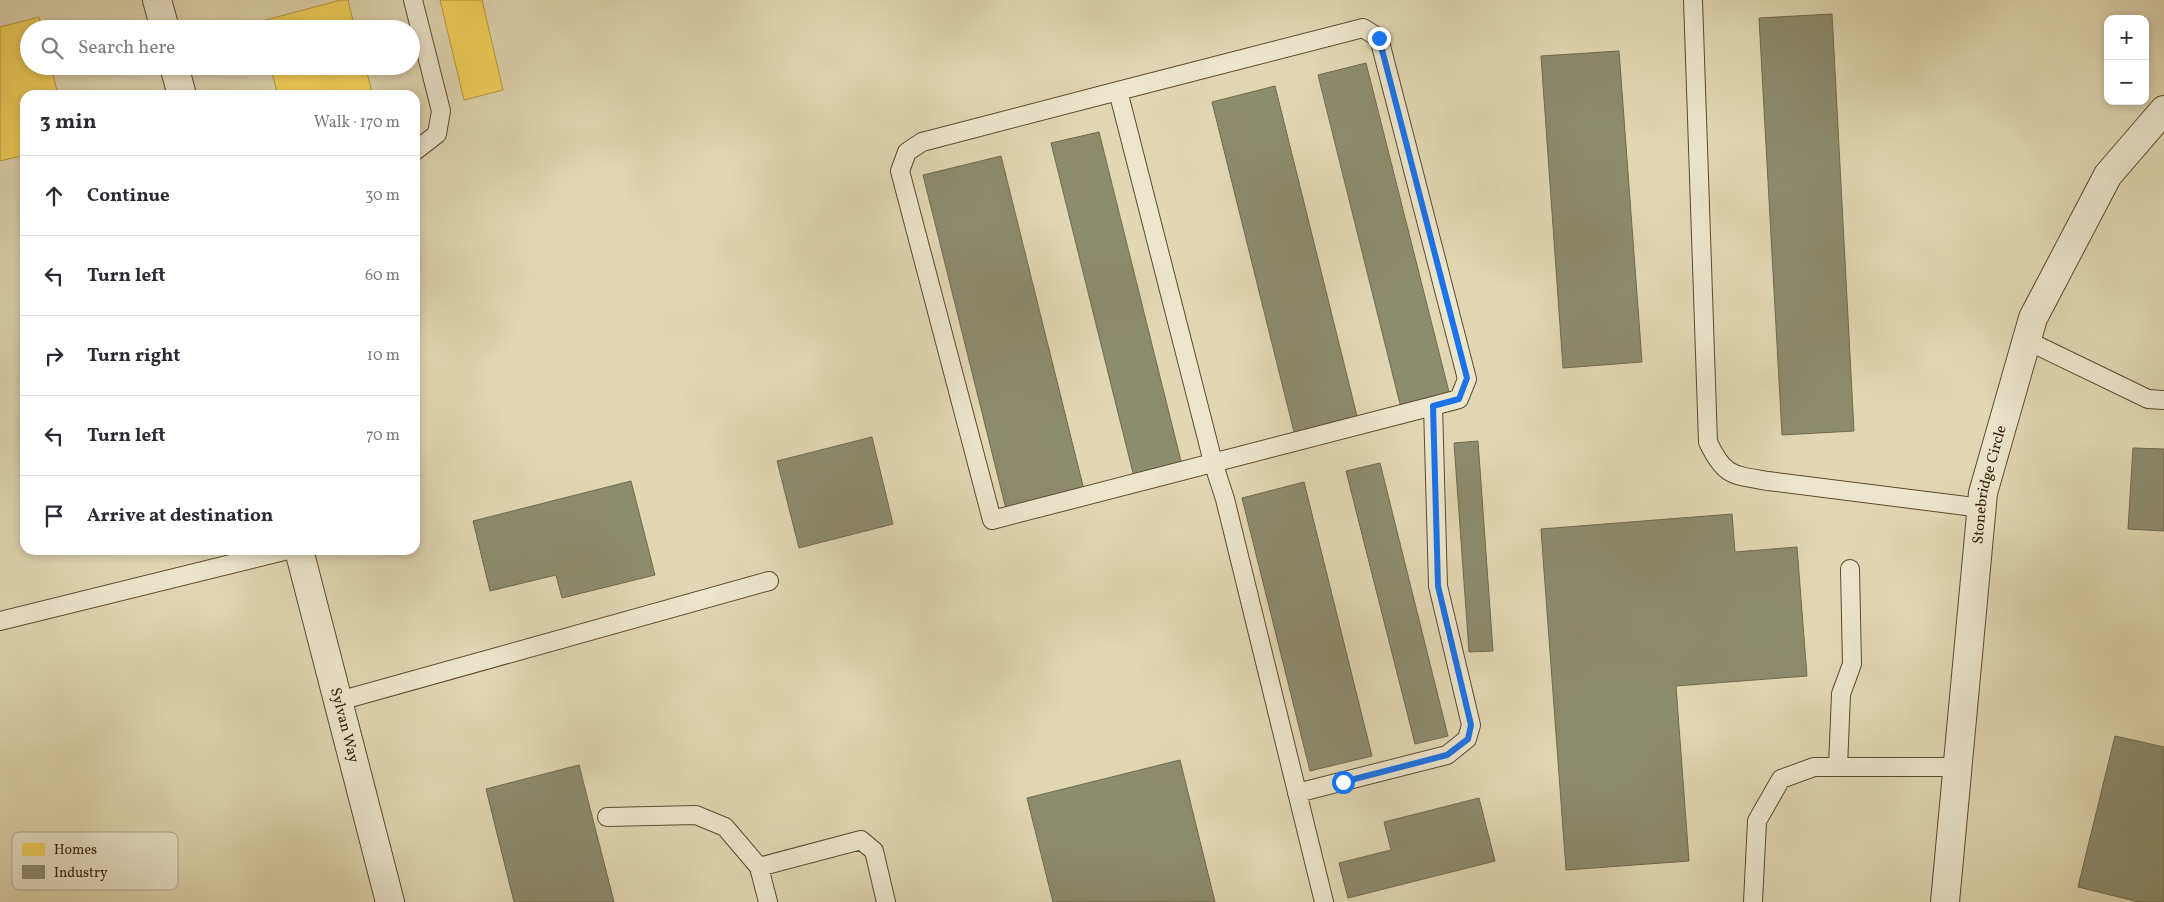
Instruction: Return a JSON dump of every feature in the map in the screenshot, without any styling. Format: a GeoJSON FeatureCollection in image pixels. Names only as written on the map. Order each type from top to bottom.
{"type":"FeatureCollection","features":[{"type":"Feature","properties":{"kind":"street"},"geometry":{"type":"LineString","coordinates":[[157,0],[163,20]]}},
{"type":"Feature","properties":{"kind":"street"},"geometry":{"type":"LineString","coordinates":[[176,75],[181,90]]}},
{"type":"Feature","properties":{"kind":"street","name":"Stonebridge Circle"},"geometry":{"type":"LineString","coordinates":[[1946,902],[1983,493],[2033,318],[2108,175],[2164,110]]}},
{"type":"Feature","properties":{"kind":"street","name":"Sylvan Way"},"geometry":{"type":"LineString","coordinates":[[300,555],[390,902]]}},
{"type":"Feature","properties":{"kind":"lane"},"geometry":{"type":"LineString","coordinates":[[413,0],[418,20]]}},
{"type":"Feature","properties":{"kind":"lane"},"geometry":{"type":"LineString","coordinates":[[1693,0],[1708,442],[1718,462],[1736,476],[1982,508]]}},
{"type":"Feature","properties":{"kind":"lane"},"geometry":{"type":"LineString","coordinates":[[420,28],[441,111],[437,134],[420,147]]}},
{"type":"Feature","properties":{"kind":"lane"},"geometry":{"type":"LineString","coordinates":[[1363,28],[1379,38],[1467,378],[1459,399],[1433,406],[992,520],[900,171],[907,152],[922,142],[1363,28]]}},
{"type":"Feature","properties":{"kind":"lane"},"geometry":{"type":"LineString","coordinates":[[1118,91],[1213,462],[1226,498],[1324,902]]}},
{"type":"Feature","properties":{"kind":"lane"},"geometry":{"type":"LineString","coordinates":[[2026,340],[2148,399],[2164,400]]}},
{"type":"Feature","properties":{"kind":"lane"},"geometry":{"type":"LineString","coordinates":[[1297,793],[1447,755],[1468,739],[1471,725],[1438,586],[1433,406]]}},
{"type":"Feature","properties":{"kind":"lane"},"geometry":{"type":"LineString","coordinates":[[0,621],[268,555]]}},
{"type":"Feature","properties":{"kind":"lane"},"geometry":{"type":"LineString","coordinates":[[1838,767],[1841,694],[1852,664],[1850,569]]}},
{"type":"Feature","properties":{"kind":"lane"},"geometry":{"type":"LineString","coordinates":[[338,701],[770,581]]}},
{"type":"Feature","properties":{"kind":"lane"},"geometry":{"type":"LineString","coordinates":[[1752,902],[1757,821],[1781,779],[1814,768],[1958,767]]}},
{"type":"Feature","properties":{"kind":"lane"},"geometry":{"type":"LineString","coordinates":[[607,817],[696,815],[725,827],[759,867],[768,902]]}},
{"type":"Feature","properties":{"kind":"lane"},"geometry":{"type":"LineString","coordinates":[[759,867],[861,840],[874,850],[886,902]]}},
{"type":"Feature","properties":{"kind":"building: Homes"},"geometry":{"type":"Polygon","coordinates":[[[341,0],[348,0],[353,20],[266,20],[341,0]]]}},
{"type":"Feature","properties":{"kind":"building: Homes"},"geometry":{"type":"Polygon","coordinates":[[[440,0],[482,0],[503,90],[464,100],[440,0]]]}},
{"type":"Feature","properties":{"kind":"building: Homes"},"geometry":{"type":"Polygon","coordinates":[[[39,17],[40,20],[27,20],[39,17]]]}},
{"type":"Feature","properties":{"kind":"building: Homes"},"geometry":{"type":"Polygon","coordinates":[[[20,22],[20,75],[53,75],[57,90],[20,90],[20,156],[0,161],[0,27],[20,22]]]}},
{"type":"Feature","properties":{"kind":"building: Homes"},"geometry":{"type":"Polygon","coordinates":[[[272,75],[367,75],[372,90],[277,90],[272,75]]]}},
{"type":"Feature","properties":{"kind":"building: Industry"},"geometry":{"type":"Polygon","coordinates":[[[1832,14],[1854,431],[1782,435],[1759,18],[1832,14]]]}},
{"type":"Feature","properties":{"kind":"building: Industry"},"geometry":{"type":"Polygon","coordinates":[[[1619,51],[1642,362],[1563,368],[1541,56],[1619,51]]]}},
{"type":"Feature","properties":{"kind":"building: Industry"},"geometry":{"type":"Polygon","coordinates":[[[1366,63],[1450,396],[1401,408],[1318,75],[1366,63]]]}},
{"type":"Feature","properties":{"kind":"building: Industry"},"geometry":{"type":"Polygon","coordinates":[[[1275,86],[1358,420],[1295,436],[1212,102],[1275,86]]]}},
{"type":"Feature","properties":{"kind":"building: Industry"},"geometry":{"type":"Polygon","coordinates":[[[1099,132],[1182,465],[1134,477],[1051,143],[1099,132]]]}},
{"type":"Feature","properties":{"kind":"building: Industry"},"geometry":{"type":"Polygon","coordinates":[[[1001,156],[1084,490],[1006,509],[923,175],[1001,156]]]}},
{"type":"Feature","properties":{"kind":"building: Industry"},"geometry":{"type":"Polygon","coordinates":[[[872,437],[893,524],[799,548],[777,461],[872,437]]]}},
{"type":"Feature","properties":{"kind":"building: Industry"},"geometry":{"type":"Polygon","coordinates":[[[1478,441],[1493,651],[1469,652],[1454,443],[1478,441]]]}},
{"type":"Feature","properties":{"kind":"building: Industry"},"geometry":{"type":"Polygon","coordinates":[[[2133,448],[2164,449],[2164,531],[2128,529],[2133,448]]]}},
{"type":"Feature","properties":{"kind":"building: Industry"},"geometry":{"type":"Polygon","coordinates":[[[1380,463],[1448,736],[1415,744],[1346,471],[1380,463]]]}},
{"type":"Feature","properties":{"kind":"building: Industry"},"geometry":{"type":"Polygon","coordinates":[[[631,481],[655,575],[562,598],[556,575],[490,591],[473,521],[631,481]]]}},
{"type":"Feature","properties":{"kind":"building: Industry"},"geometry":{"type":"Polygon","coordinates":[[[1304,482],[1372,756],[1310,771],[1242,498],[1304,482]]]}},
{"type":"Feature","properties":{"kind":"building: Industry"},"geometry":{"type":"Polygon","coordinates":[[[1732,514],[1735,552],[1797,547],[1807,676],[1676,686],[1689,861],[1566,870],[1541,529],[1732,514]]]}},
{"type":"Feature","properties":{"kind":"building: Industry"},"geometry":{"type":"Polygon","coordinates":[[[2115,736],[2164,747],[2164,902],[2139,902],[2078,887],[2115,736]]]}},
{"type":"Feature","properties":{"kind":"building: Industry"},"geometry":{"type":"Polygon","coordinates":[[[1180,760],[1215,902],[1053,902],[1027,798],[1180,760]]]}},
{"type":"Feature","properties":{"kind":"building: Industry"},"geometry":{"type":"Polygon","coordinates":[[[579,765],[614,902],[514,902],[486,789],[579,765]]]}},
{"type":"Feature","properties":{"kind":"building: Industry"},"geometry":{"type":"Polygon","coordinates":[[[1479,798],[1495,861],[1348,898],[1339,863],[1391,850],[1384,822],[1479,798]]]}},
{"type":"Feature","properties":{"kind":"route"},"geometry":{"type":"LineString","coordinates":[[1343,782],[1447,755],[1468,739],[1471,725],[1438,586],[1433,406],[1459,399],[1467,378],[1379,38]]}}]}
